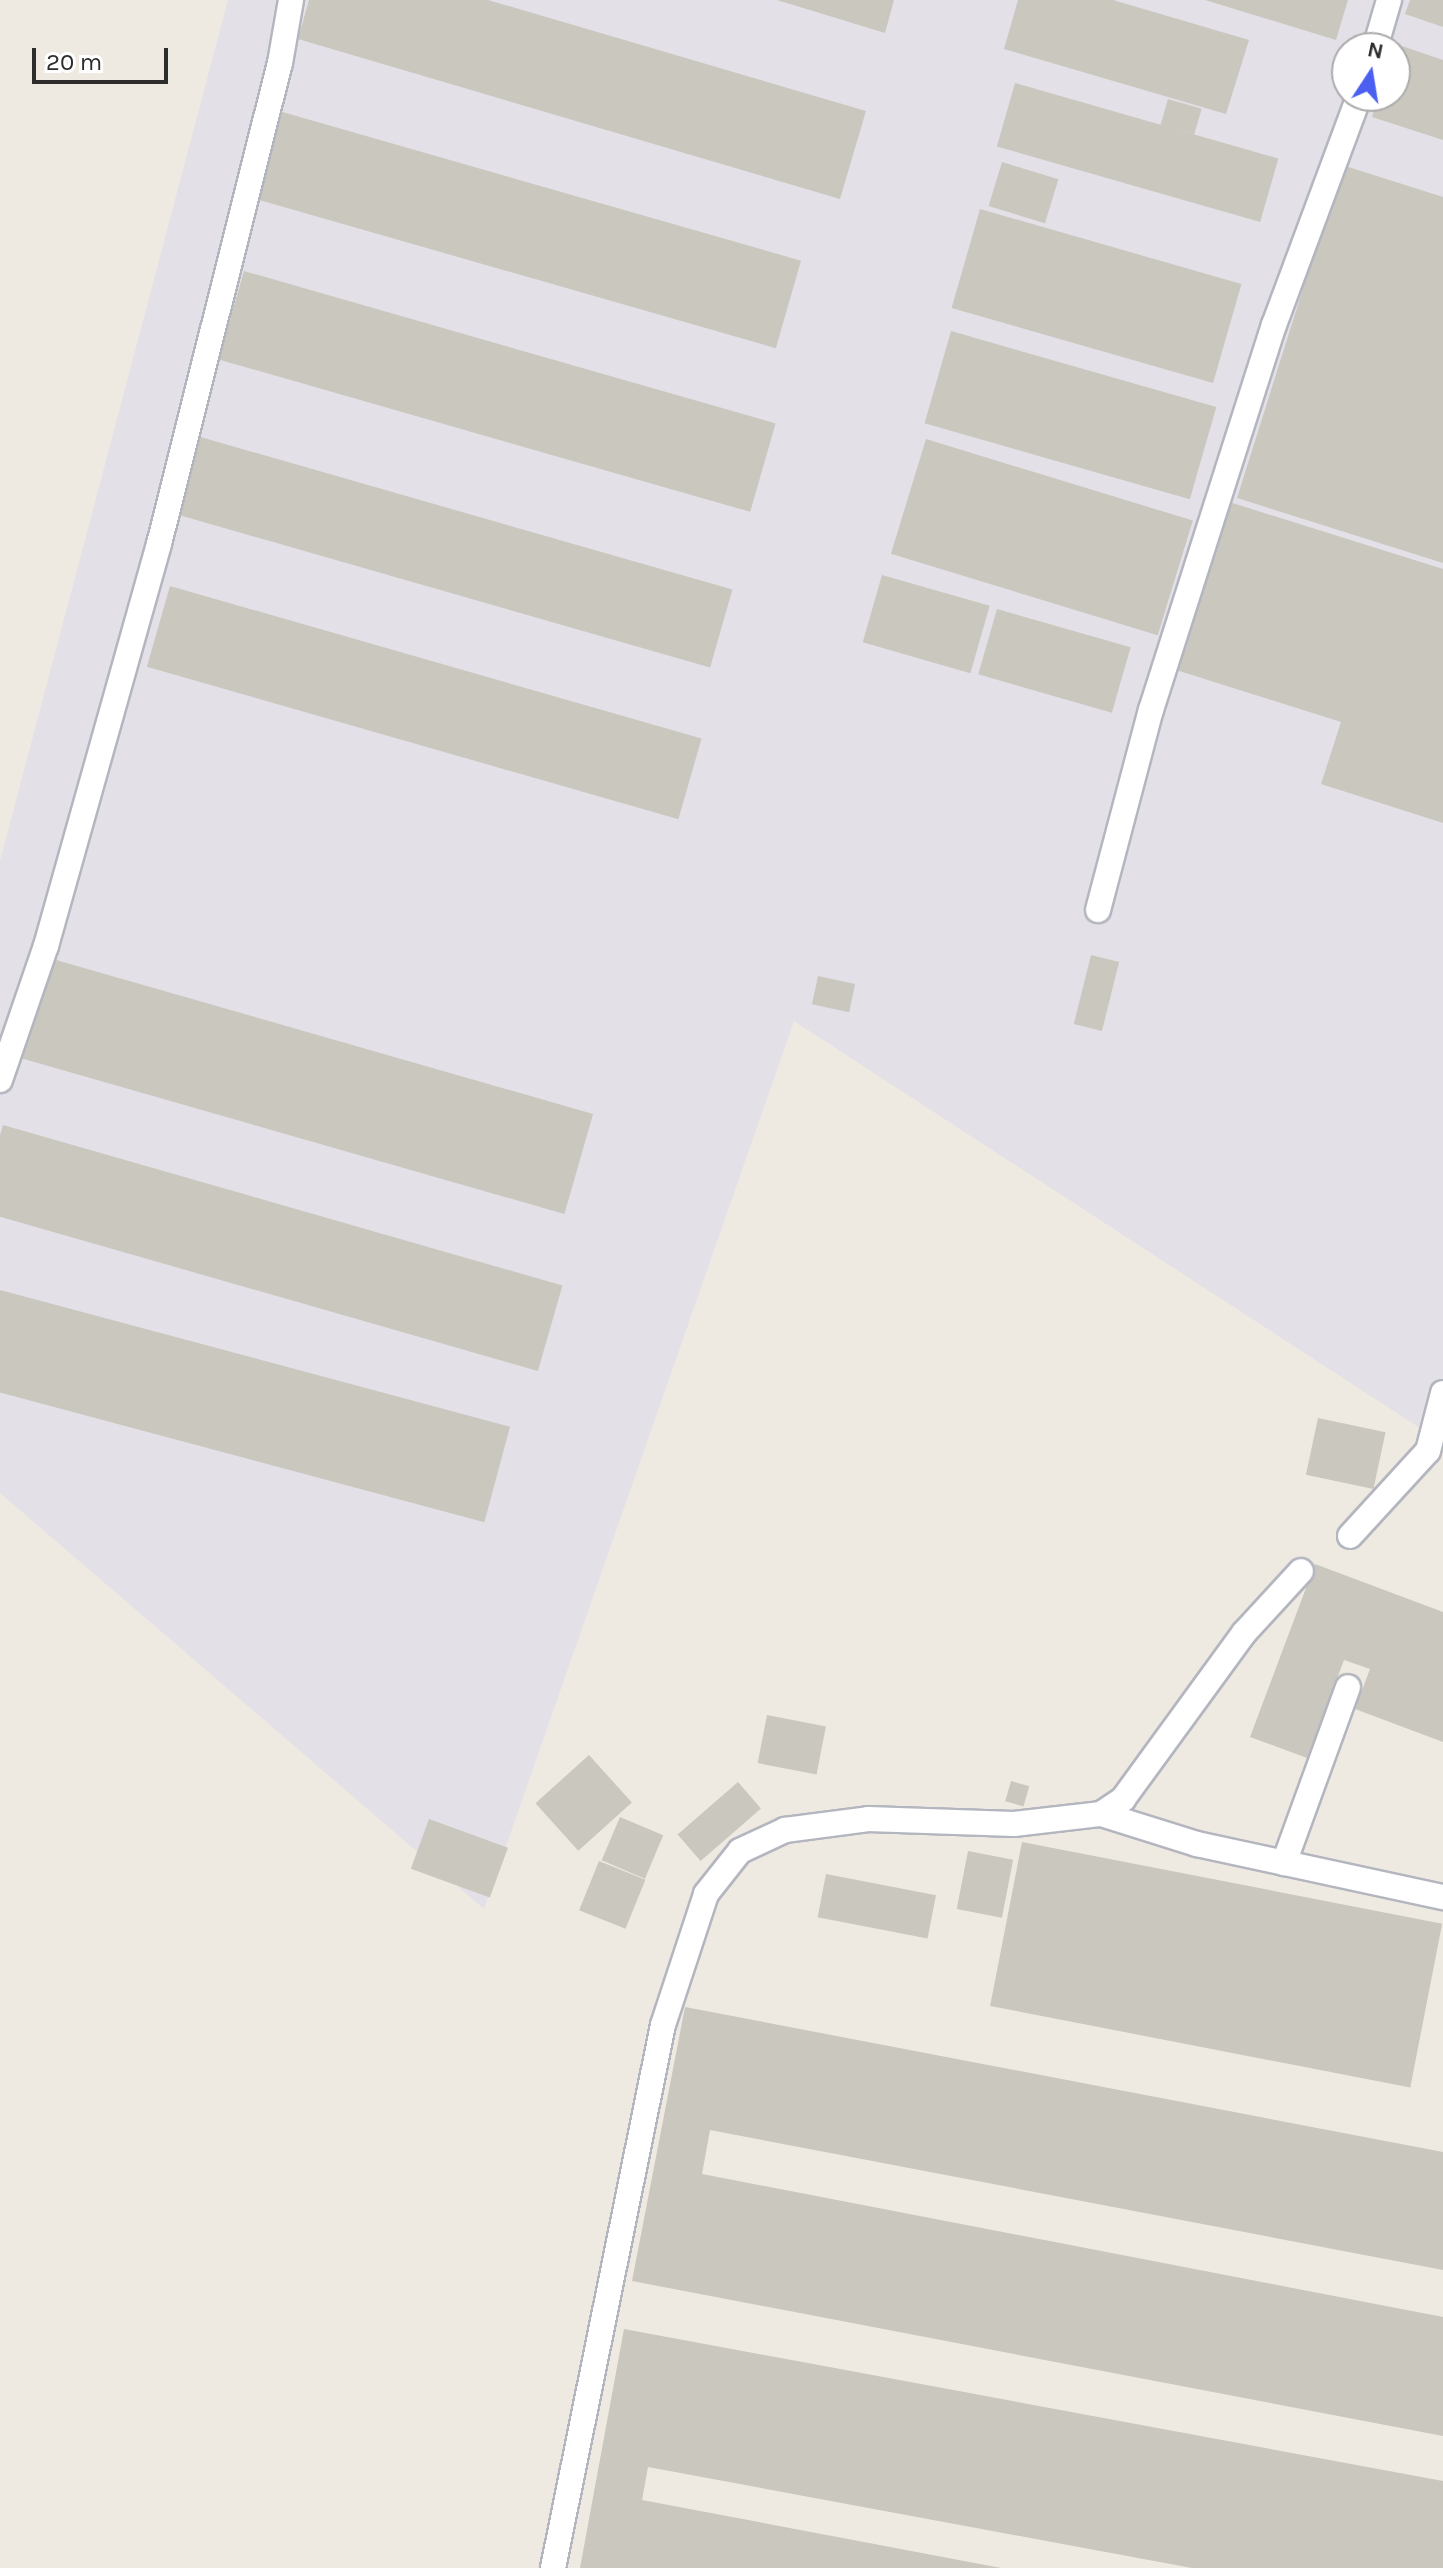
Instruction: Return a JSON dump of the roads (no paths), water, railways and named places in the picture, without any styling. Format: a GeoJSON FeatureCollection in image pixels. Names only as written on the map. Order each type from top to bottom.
{"type":"FeatureCollection","features":[{"type":"Feature","properties":{"kind":"lane"},"geometry":{"type":"LineString","coordinates":[[0,1080],[46,946],[159,544],[280,63],[291,0]]}},
{"type":"Feature","properties":{"kind":"lane"},"geometry":{"type":"LineString","coordinates":[[1380,32],[1389,0]]}},
{"type":"Feature","properties":{"kind":"lane"},"geometry":{"type":"LineString","coordinates":[[1098,910],[1151,710],[1269,340],[1353,112]]}},
{"type":"Feature","properties":{"kind":"lane"},"geometry":{"type":"LineString","coordinates":[[1350,1536],[1428,1451],[1443,1393]]}},
{"type":"Feature","properties":{"kind":"lane"},"geometry":{"type":"LineString","coordinates":[[1101,1814],[1123,1799],[1244,1633],[1301,1571]]}},
{"type":"Feature","properties":{"kind":"lane"},"geometry":{"type":"LineString","coordinates":[[1284,1863],[1348,1687]]}},
{"type":"Feature","properties":{"kind":"lane"},"geometry":{"type":"LineString","coordinates":[[553,2568],[663,2025],[706,1894],[740,1851],[785,1830],[868,1819],[1014,1824],[1101,1814],[1284,1863],[1443,1897]]}}]}
